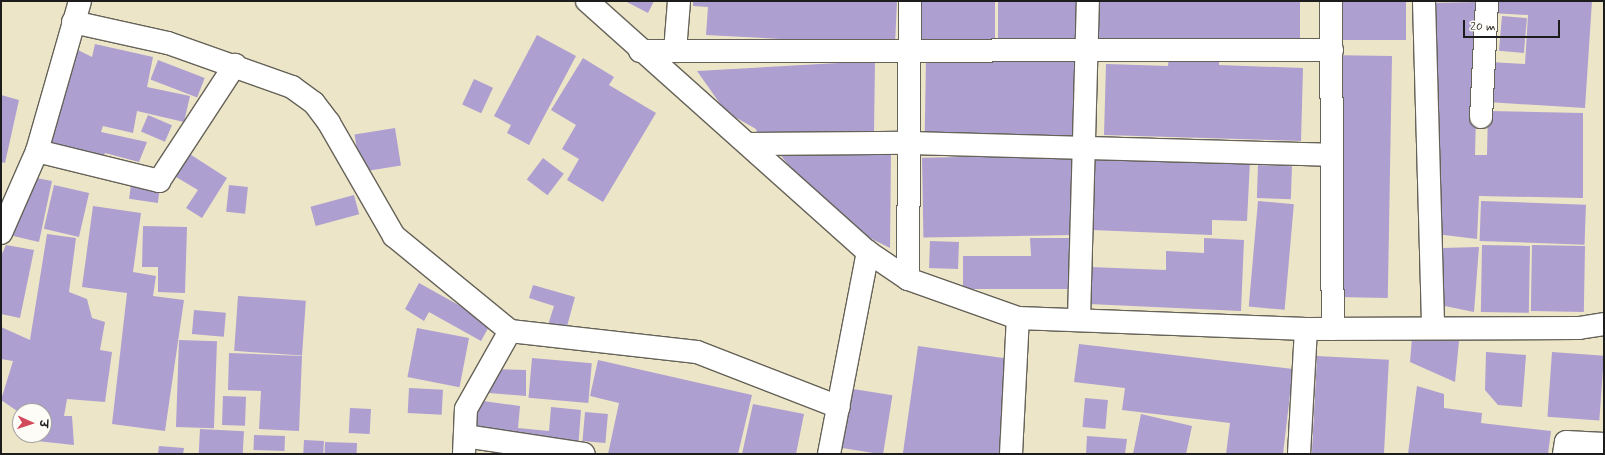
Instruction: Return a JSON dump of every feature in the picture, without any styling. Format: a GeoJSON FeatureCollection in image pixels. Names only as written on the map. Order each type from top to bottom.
{"type":"FeatureCollection","features":[{"type":"Feature","properties":{"kind":"street"},"geometry":{"type":"LineString","coordinates":[[1,233],[37,151],[80,1]]}},
{"type":"Feature","properties":{"kind":"street"},"geometry":{"type":"LineString","coordinates":[[587,1],[640,51],[748,144],[868,252],[908,279],[1018,318],[1079,319],[1306,329],[1579,328],[1604,324]]}},
{"type":"Feature","properties":{"kind":"street"},"geometry":{"type":"LineString","coordinates":[[675,51],[680,1]]}},
{"type":"Feature","properties":{"kind":"street"},"geometry":{"type":"LineString","coordinates":[[908,279],[910,1]]}},
{"type":"Feature","properties":{"kind":"street"},"geometry":{"type":"LineString","coordinates":[[1079,319],[1088,1]]}},
{"type":"Feature","properties":{"kind":"street"},"geometry":{"type":"LineString","coordinates":[[1331,1],[1332,50],[1330,155],[1333,329]]}},
{"type":"Feature","properties":{"kind":"street"},"geometry":{"type":"LineString","coordinates":[[1424,1],[1433,328]]}},
{"type":"Feature","properties":{"kind":"street"},"geometry":{"type":"LineString","coordinates":[[1481,117],[1487,1]]}},
{"type":"Feature","properties":{"kind":"street"},"geometry":{"type":"LineString","coordinates":[[73,22],[168,43],[235,65],[292,87],[314,103],[394,236],[510,331],[697,352],[839,407]]}},
{"type":"Feature","properties":{"kind":"street"},"geometry":{"type":"LineString","coordinates":[[640,51],[1332,50]]}},
{"type":"Feature","properties":{"kind":"street"},"geometry":{"type":"LineString","coordinates":[[37,151],[159,181],[235,65]]}},
{"type":"Feature","properties":{"kind":"street"},"geometry":{"type":"LineString","coordinates":[[748,144],[910,143],[1330,155]]}},
{"type":"Feature","properties":{"kind":"street"},"geometry":{"type":"LineString","coordinates":[[832,454],[839,407],[868,252]]}},
{"type":"Feature","properties":{"kind":"street"},"geometry":{"type":"LineString","coordinates":[[1011,454],[1018,318]]}},
{"type":"Feature","properties":{"kind":"street"},"geometry":{"type":"LineString","coordinates":[[1299,454],[1306,329]]}},
{"type":"Feature","properties":{"kind":"street"},"geometry":{"type":"LineString","coordinates":[[510,331],[466,409],[465,445],[584,454]]}},
{"type":"Feature","properties":{"kind":"street"},"geometry":{"type":"LineString","coordinates":[[1564,454],[1566,442],[1604,444]]}},
{"type":"Feature","properties":{"kind":"building"},"geometry":{"type":"Polygon","coordinates":[[[625,1],[654,1],[648,13],[625,1]]]}},
{"type":"Feature","properties":{"kind":"building"},"geometry":{"type":"Polygon","coordinates":[[[693,1],[897,1],[895,45],[706,35],[708,7],[693,6],[693,1]]]}},
{"type":"Feature","properties":{"kind":"building"},"geometry":{"type":"Polygon","coordinates":[[[918,1],[995,1],[995,41],[918,41],[918,1]]]}},
{"type":"Feature","properties":{"kind":"building"},"geometry":{"type":"Polygon","coordinates":[[[998,1],[1076,1],[1076,41],[998,41],[998,1]]]}},
{"type":"Feature","properties":{"kind":"building"},"geometry":{"type":"Polygon","coordinates":[[[1098,1],[1300,1],[1300,40],[1098,40],[1098,1]]]}},
{"type":"Feature","properties":{"kind":"building"},"geometry":{"type":"Polygon","coordinates":[[[1339,1],[1406,1],[1406,40],[1339,40],[1339,1]]]}},
{"type":"Feature","properties":{"kind":"building"},"geometry":{"type":"Polygon","coordinates":[[[1492,1],[1592,1],[1585,108],[1487,102],[1489,62],[1525,64],[1528,15],[1491,13],[1492,1]]]}},
{"type":"Feature","properties":{"kind":"building"},"geometry":{"type":"Polygon","coordinates":[[[1479,2],[1475,155],[1487,155],[1488,111],[1583,113],[1583,198],[1479,196],[1477,239],[1436,234],[1428,3],[1479,2]]]}},
{"type":"Feature","properties":{"kind":"building"},"geometry":{"type":"Polygon","coordinates":[[[1502,16],[1527,18],[1524,53],[1499,51],[1502,16]]]}},
{"type":"Feature","properties":{"kind":"building"},"geometry":{"type":"Polygon","coordinates":[[[537,35],[576,56],[529,145],[507,133],[511,125],[494,116],[537,35]]]}},
{"type":"Feature","properties":{"kind":"building"},"geometry":{"type":"Polygon","coordinates":[[[95,44],[153,57],[147,87],[190,96],[184,122],[137,111],[133,133],[103,126],[101,132],[147,142],[139,162],[105,153],[101,165],[46,147],[76,49],[92,57],[95,44]]]}},
{"type":"Feature","properties":{"kind":"building"},"geometry":{"type":"Polygon","coordinates":[[[1342,55],[1392,56],[1388,298],[1338,297],[1342,55]]]}},
{"type":"Feature","properties":{"kind":"building"},"geometry":{"type":"Polygon","coordinates":[[[1169,57],[1219,58],[1219,65],[1303,68],[1301,141],[1104,135],[1106,64],[1168,66],[1169,57]]]}},
{"type":"Feature","properties":{"kind":"building"},"geometry":{"type":"Polygon","coordinates":[[[583,58],[614,77],[609,85],[656,113],[603,202],[567,180],[579,159],[562,149],[576,125],[551,110],[583,58]]]}},
{"type":"Feature","properties":{"kind":"building"},"geometry":{"type":"Polygon","coordinates":[[[926,59],[1075,62],[1074,136],[925,133],[926,59]]]}},
{"type":"Feature","properties":{"kind":"building"},"geometry":{"type":"Polygon","coordinates":[[[158,60],[205,78],[197,98],[150,80],[158,60]]]}},
{"type":"Feature","properties":{"kind":"building"},"geometry":{"type":"Polygon","coordinates":[[[875,61],[874,133],[759,138],[756,129],[726,112],[697,71],[875,61]]]}},
{"type":"Feature","properties":{"kind":"building"},"geometry":{"type":"Polygon","coordinates":[[[474,79],[493,88],[481,113],[462,104],[474,79]]]}},
{"type":"Feature","properties":{"kind":"building"},"geometry":{"type":"Polygon","coordinates":[[[1,95],[19,100],[5,163],[1,162],[1,95]]]}},
{"type":"Feature","properties":{"kind":"building"},"geometry":{"type":"Polygon","coordinates":[[[148,115],[172,125],[165,142],[141,132],[148,115]]]}},
{"type":"Feature","properties":{"kind":"building"},"geometry":{"type":"Polygon","coordinates":[[[395,128],[401,166],[360,172],[355,134],[395,128]]]}},
{"type":"Feature","properties":{"kind":"building"},"geometry":{"type":"Polygon","coordinates":[[[185,151],[227,178],[202,218],[186,208],[198,190],[171,174],[185,151]]]}},
{"type":"Feature","properties":{"kind":"building"},"geometry":{"type":"Polygon","coordinates":[[[779,153],[891,153],[890,248],[854,230],[803,184],[779,153]]]}},
{"type":"Feature","properties":{"kind":"building"},"geometry":{"type":"Polygon","coordinates":[[[1073,155],[1074,235],[923,238],[922,158],[1073,155]]]}},
{"type":"Feature","properties":{"kind":"building"},"geometry":{"type":"Polygon","coordinates":[[[1095,155],[1250,161],[1247,221],[1212,220],[1212,235],[1092,230],[1095,155]]]}},
{"type":"Feature","properties":{"kind":"building"},"geometry":{"type":"Polygon","coordinates":[[[543,158],[564,174],[548,195],[527,180],[543,158]]]}},
{"type":"Feature","properties":{"kind":"building"},"geometry":{"type":"Polygon","coordinates":[[[1258,165],[1292,166],[1291,199],[1257,198],[1258,165]]]}},
{"type":"Feature","properties":{"kind":"building"},"geometry":{"type":"Polygon","coordinates":[[[31,177],[52,181],[39,242],[9,235],[31,177]]]}},
{"type":"Feature","properties":{"kind":"building"},"geometry":{"type":"Polygon","coordinates":[[[54,185],[89,193],[79,237],[44,229],[54,185]]]}},
{"type":"Feature","properties":{"kind":"building"},"geometry":{"type":"Polygon","coordinates":[[[131,185],[160,189],[158,203],[129,199],[131,185]]]}},
{"type":"Feature","properties":{"kind":"building"},"geometry":{"type":"Polygon","coordinates":[[[229,185],[248,187],[245,214],[226,212],[229,185]]]}},
{"type":"Feature","properties":{"kind":"building"},"geometry":{"type":"Polygon","coordinates":[[[354,195],[359,214],[316,226],[311,207],[354,195]]]}},
{"type":"Feature","properties":{"kind":"building"},"geometry":{"type":"Polygon","coordinates":[[[1258,201],[1294,204],[1285,310],[1249,307],[1258,201]]]}},
{"type":"Feature","properties":{"kind":"building"},"geometry":{"type":"Polygon","coordinates":[[[1481,201],[1586,205],[1585,245],[1480,241],[1481,201]]]}},
{"type":"Feature","properties":{"kind":"building"},"geometry":{"type":"Polygon","coordinates":[[[93,206],[141,213],[133,272],[156,276],[153,296],[184,300],[165,431],[112,424],[127,293],[82,287],[93,206]]]}},
{"type":"Feature","properties":{"kind":"building"},"geometry":{"type":"Polygon","coordinates":[[[143,226],[187,227],[185,293],[158,292],[158,267],[142,267],[143,226]]]}},
{"type":"Feature","properties":{"kind":"building"},"geometry":{"type":"Polygon","coordinates":[[[47,234],[76,238],[69,292],[87,299],[92,318],[105,322],[100,350],[112,352],[105,402],[67,399],[64,416],[72,416],[74,445],[52,443],[52,403],[12,403],[12,408],[1,400],[13,361],[1,359],[1,327],[30,340],[47,234]]]}},
{"type":"Feature","properties":{"kind":"building"},"geometry":{"type":"Polygon","coordinates":[[[1030,238],[1073,238],[1074,289],[963,289],[963,256],[1031,256],[1030,238]]]}},
{"type":"Feature","properties":{"kind":"building"},"geometry":{"type":"Polygon","coordinates":[[[1204,238],[1244,240],[1241,311],[1089,304],[1090,267],[1166,270],[1166,251],[1204,253],[1204,238]]]}},
{"type":"Feature","properties":{"kind":"building"},"geometry":{"type":"Polygon","coordinates":[[[930,241],[959,242],[958,269],[929,268],[930,241]]]}},
{"type":"Feature","properties":{"kind":"building"},"geometry":{"type":"Polygon","coordinates":[[[6,245],[34,250],[20,318],[1,314],[1,256],[6,245]]]}},
{"type":"Feature","properties":{"kind":"building"},"geometry":{"type":"Polygon","coordinates":[[[1482,245],[1530,246],[1529,313],[1481,312],[1482,245]]]}},
{"type":"Feature","properties":{"kind":"building"},"geometry":{"type":"Polygon","coordinates":[[[1532,245],[1585,246],[1584,312],[1531,311],[1532,245]]]}},
{"type":"Feature","properties":{"kind":"building"},"geometry":{"type":"Polygon","coordinates":[[[1479,247],[1474,312],[1440,305],[1441,248],[1479,247]]]}},
{"type":"Feature","properties":{"kind":"building"},"geometry":{"type":"Polygon","coordinates":[[[419,283],[491,323],[481,341],[429,312],[424,321],[405,309],[419,283]]]}},
{"type":"Feature","properties":{"kind":"building"},"geometry":{"type":"Polygon","coordinates":[[[533,285],[575,297],[566,330],[548,325],[554,306],[529,298],[533,285]]]}},
{"type":"Feature","properties":{"kind":"building"},"geometry":{"type":"Polygon","coordinates":[[[238,296],[306,301],[302,356],[234,351],[238,296]]]}},
{"type":"Feature","properties":{"kind":"building"},"geometry":{"type":"Polygon","coordinates":[[[194,310],[226,313],[224,337],[192,334],[194,310]]]}},
{"type":"Feature","properties":{"kind":"building"},"geometry":{"type":"Polygon","coordinates":[[[417,328],[469,338],[459,387],[407,377],[417,328]]]}},
{"type":"Feature","properties":{"kind":"building"},"geometry":{"type":"Polygon","coordinates":[[[1412,338],[1459,341],[1455,382],[1410,362],[1412,338]]]}},
{"type":"Feature","properties":{"kind":"building"},"geometry":{"type":"Polygon","coordinates":[[[179,340],[217,341],[214,428],[176,427],[179,340]]]}},
{"type":"Feature","properties":{"kind":"building"},"geometry":{"type":"Polygon","coordinates":[[[1079,344],[1293,369],[1283,454],[1226,454],[1230,423],[1122,410],[1125,388],[1074,382],[1079,344]]]}},
{"type":"Feature","properties":{"kind":"building"},"geometry":{"type":"Polygon","coordinates":[[[918,346],[1012,359],[999,454],[903,454],[918,346]]]}},
{"type":"Feature","properties":{"kind":"building"},"geometry":{"type":"Polygon","coordinates":[[[1486,352],[1526,355],[1522,407],[1498,405],[1485,390],[1486,352]]]}},
{"type":"Feature","properties":{"kind":"building"},"geometry":{"type":"Polygon","coordinates":[[[1552,352],[1604,356],[1599,420],[1547,417],[1552,352]]]}},
{"type":"Feature","properties":{"kind":"building"},"geometry":{"type":"Polygon","coordinates":[[[229,353],[302,356],[299,431],[259,429],[261,391],[228,390],[229,353]]]}},
{"type":"Feature","properties":{"kind":"building"},"geometry":{"type":"Polygon","coordinates":[[[1317,356],[1389,360],[1384,454],[1312,454],[1317,356]]]}},
{"type":"Feature","properties":{"kind":"building"},"geometry":{"type":"Polygon","coordinates":[[[532,358],[592,363],[588,403],[529,398],[532,358]]]}},
{"type":"Feature","properties":{"kind":"building"},"geometry":{"type":"Polygon","coordinates":[[[598,360],[752,395],[738,454],[608,454],[619,403],[590,396],[598,360]]]}},
{"type":"Feature","properties":{"kind":"building"},"geometry":{"type":"Polygon","coordinates":[[[493,369],[526,370],[526,396],[489,393],[493,369]]]}},
{"type":"Feature","properties":{"kind":"building"},"geometry":{"type":"Polygon","coordinates":[[[1417,386],[1444,394],[1444,408],[1482,413],[1481,423],[1551,431],[1548,454],[1408,454],[1417,386]]]}},
{"type":"Feature","properties":{"kind":"building"},"geometry":{"type":"Polygon","coordinates":[[[409,388],[443,390],[442,415],[408,413],[409,388]]]}},
{"type":"Feature","properties":{"kind":"building"},"geometry":{"type":"Polygon","coordinates":[[[847,388],[892,395],[883,454],[838,447],[847,388]]]}},
{"type":"Feature","properties":{"kind":"building"},"geometry":{"type":"Polygon","coordinates":[[[223,396],[246,397],[245,426],[222,425],[223,396]]]}},
{"type":"Feature","properties":{"kind":"building"},"geometry":{"type":"Polygon","coordinates":[[[1085,398],[1108,400],[1105,429],[1082,427],[1085,398]]]}},
{"type":"Feature","properties":{"kind":"building"},"geometry":{"type":"Polygon","coordinates":[[[476,400],[520,406],[518,428],[549,431],[551,407],[581,410],[578,450],[473,432],[476,400]]]}},
{"type":"Feature","properties":{"kind":"building"},"geometry":{"type":"Polygon","coordinates":[[[753,404],[804,414],[796,454],[742,454],[753,404]]]}},
{"type":"Feature","properties":{"kind":"building"},"geometry":{"type":"Polygon","coordinates":[[[350,408],[371,409],[370,434],[349,433],[350,408]]]}},
{"type":"Feature","properties":{"kind":"building"},"geometry":{"type":"Polygon","coordinates":[[[585,412],[608,414],[605,443],[582,441],[585,412]]]}},
{"type":"Feature","properties":{"kind":"building"},"geometry":{"type":"Polygon","coordinates":[[[1141,414],[1192,426],[1186,454],[1133,454],[1141,414]]]}},
{"type":"Feature","properties":{"kind":"building"},"geometry":{"type":"Polygon","coordinates":[[[200,429],[244,431],[243,454],[199,454],[200,429]]]}},
{"type":"Feature","properties":{"kind":"building"},"geometry":{"type":"Polygon","coordinates":[[[254,435],[285,436],[284,451],[253,450],[254,435]]]}},
{"type":"Feature","properties":{"kind":"building"},"geometry":{"type":"Polygon","coordinates":[[[1087,436],[1127,439],[1125,454],[1086,454],[1087,436]]]}},
{"type":"Feature","properties":{"kind":"building"},"geometry":{"type":"Polygon","coordinates":[[[304,440],[324,441],[323,454],[303,454],[304,440]]]}},
{"type":"Feature","properties":{"kind":"building"},"geometry":{"type":"Polygon","coordinates":[[[325,442],[357,443],[357,454],[325,454],[325,442]]]}},
{"type":"Feature","properties":{"kind":"building"},"geometry":{"type":"Polygon","coordinates":[[[159,446],[184,448],[183,454],[158,454],[159,446]]]}}]}
